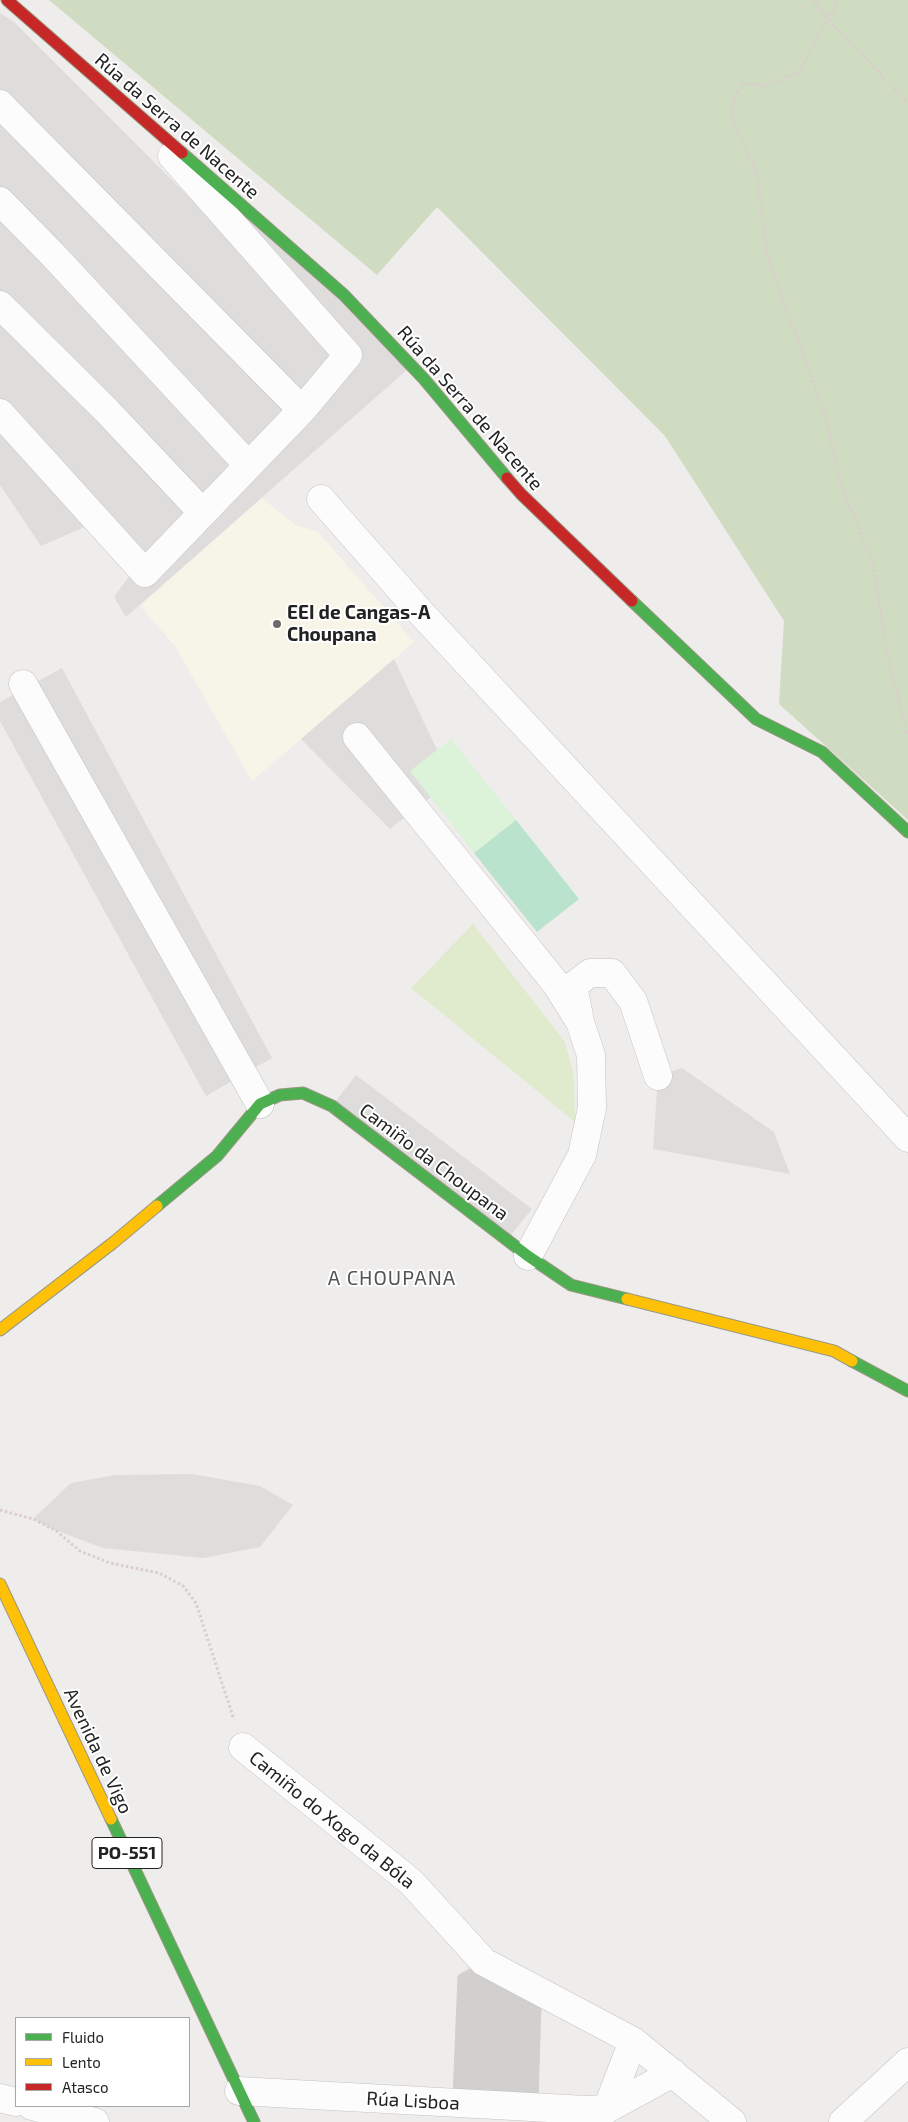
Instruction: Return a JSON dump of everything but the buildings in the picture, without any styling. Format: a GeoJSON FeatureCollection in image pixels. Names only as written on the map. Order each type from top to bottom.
{"type":"FeatureCollection","features":[{"type":"Feature","properties":{"kind":"street","name":"Rúa da Serra de Nacente"},"geometry":{"type":"LineString","coordinates":[[7,0],[344,295],[424,379],[521,494],[756,720],[822,752],[908,832]]}},
{"type":"Feature","properties":{"kind":"street"},"geometry":{"type":"LineString","coordinates":[[0,413],[145,573],[302,410],[348,355],[124,103]]}},
{"type":"Feature","properties":{"kind":"street"},"geometry":{"type":"LineString","coordinates":[[0,104],[302,410]]}},
{"type":"Feature","properties":{"kind":"street"},"geometry":{"type":"LineString","coordinates":[[0,201],[61,263],[248,465]]}},
{"type":"Feature","properties":{"kind":"street"},"geometry":{"type":"LineString","coordinates":[[0,305],[106,410],[202,512]]}},
{"type":"Feature","properties":{"kind":"street"},"geometry":{"type":"LineString","coordinates":[[321,499],[422,614],[908,1138]]}},
{"type":"Feature","properties":{"kind":"street"},"geometry":{"type":"LineString","coordinates":[[23,684],[260,1104]]}},
{"type":"Feature","properties":{"kind":"street"},"geometry":{"type":"LineString","coordinates":[[357,737],[557,985],[580,1022]]}},
{"type":"Feature","properties":{"kind":"street"},"geometry":{"type":"LineString","coordinates":[[528,1256],[582,1155],[592,1108],[591,1055],[580,1022],[573,986],[590,972],[612,973],[633,1001],[658,1076]]}},
{"type":"Feature","properties":{"kind":"street","name":"Camiño da Choupana"},"geometry":{"type":"LineString","coordinates":[[0,1330],[114,1242],[217,1156],[260,1104],[280,1095],[303,1093],[332,1106],[528,1256],[571,1285],[834,1351],[908,1391]]}},
{"type":"Feature","properties":{"kind":"street","name":"Avenida de Vigo"},"geometry":{"type":"LineString","coordinates":[[0,1584],[254,2122]]}},
{"type":"Feature","properties":{"kind":"street","name":"Camiño do Xogo da Bóla"},"geometry":{"type":"LineString","coordinates":[[243,1747],[411,1882],[484,1962],[633,2041],[732,2122]]}},
{"type":"Feature","properties":{"kind":"street"},"geometry":{"type":"LineString","coordinates":[[596,2110],[633,2041]]}},
{"type":"Feature","properties":{"kind":"street"},"geometry":{"type":"LineString","coordinates":[[843,2122],[908,2062]]}},
{"type":"Feature","properties":{"kind":"street"},"geometry":{"type":"LineString","coordinates":[[596,2110],[673,2073]]}},
{"type":"Feature","properties":{"kind":"street","name":"Rúa Lisboa"},"geometry":{"type":"LineString","coordinates":[[239,2091],[596,2110]]}},
{"type":"Feature","properties":{"kind":"street"},"geometry":{"type":"LineString","coordinates":[[0,2098],[15,2102]]}},
{"type":"Feature","properties":{"kind":"street"},"geometry":{"type":"LineString","coordinates":[[36,2107],[95,2122]]}},
{"type":"Feature","properties":{"kind":"path"},"geometry":{"type":"LineString","coordinates":[[813,0],[827,18],[908,103]]}},
{"type":"Feature","properties":{"kind":"path"},"geometry":{"type":"LineString","coordinates":[[835,0],[835,10],[827,18],[799,72],[766,86],[744,83],[734,96],[731,118],[758,173],[767,256],[824,414],[840,482],[873,564],[887,654],[908,736]]}},
{"type":"Feature","properties":{"kind":"path","name":"Camiño do Xogo da Bóla"},"geometry":{"type":"LineString","coordinates":[[0,1510],[33,1518],[55,1530],[80,1551],[110,1563],[159,1573],[182,1586],[196,1603],[243,1747]]}},
{"type":"Feature","properties":{"kind":"shaded area"},"geometry":{"type":"Polygon","coordinates":[[[0,13],[14,22],[202,210],[226,189],[416,362],[126,617],[114,597],[130,575],[87,526],[41,546],[0,485],[0,13]]]}},
{"type":"Feature","properties":{"kind":"shaded area","name":"EEI de Cangas-A Choupana"},"geometry":{"type":"Polygon","coordinates":[[[262,498],[295,525],[317,531],[414,642],[252,781],[175,646],[140,606],[262,498]]]}},
{"type":"Feature","properties":{"kind":"shaded area"},"geometry":{"type":"Polygon","coordinates":[[[394,659],[437,750],[411,771],[431,797],[390,829],[301,739],[394,659]]]}},
{"type":"Feature","properties":{"kind":"shaded area"},"geometry":{"type":"Polygon","coordinates":[[[62,668],[272,1058],[206,1096],[0,721],[0,702],[62,668]]]}},
{"type":"Feature","properties":{"kind":"shaded area"},"geometry":{"type":"Polygon","coordinates":[[[682,1068],[774,1132],[790,1174],[653,1149],[658,1076],[682,1068]]]}},
{"type":"Feature","properties":{"kind":"shaded area"},"geometry":{"type":"Polygon","coordinates":[[[356,1075],[532,1209],[507,1240],[332,1106],[356,1075]]]}},
{"type":"Feature","properties":{"kind":"shaded area"},"geometry":{"type":"Polygon","coordinates":[[[192,1474],[260,1486],[293,1505],[260,1547],[203,1558],[103,1548],[55,1530],[33,1519],[71,1483],[115,1475],[192,1474]]]}},
{"type":"Feature","properties":{"kind":"green space"},"geometry":{"type":"Polygon","coordinates":[[[49,0],[908,0],[908,820],[779,704],[784,621],[665,436],[437,207],[377,275],[49,0]]]}},
{"type":"Feature","properties":{"kind":"green space"},"geometry":{"type":"Polygon","coordinates":[[[451,739],[516,820],[474,853],[410,771],[451,739]]]}},
{"type":"Feature","properties":{"kind":"green space"},"geometry":{"type":"Polygon","coordinates":[[[516,820],[579,899],[537,932],[474,853],[516,820]]]}},
{"type":"Feature","properties":{"kind":"green space"},"geometry":{"type":"Polygon","coordinates":[[[473,924],[565,1042],[574,1077],[575,1122],[411,988],[473,924]]]}},
{"type":"Feature","properties":{"kind":"traffic: fast"},"geometry":{"type":"LineString","coordinates":[[182,153],[344,295],[424,379],[507,478]]}},
{"type":"Feature","properties":{"kind":"traffic: fast"},"geometry":{"type":"LineString","coordinates":[[632,601],[756,719],[822,752],[908,832]]}},
{"type":"Feature","properties":{"kind":"traffic: fast"},"geometry":{"type":"LineString","coordinates":[[157,1206],[217,1156],[260,1104],[280,1095],[303,1093],[332,1106],[528,1256],[571,1285],[627,1299]]}},
{"type":"Feature","properties":{"kind":"traffic: fast"},"geometry":{"type":"LineString","coordinates":[[852,1361],[908,1391]]}},
{"type":"Feature","properties":{"kind":"traffic: fast"},"geometry":{"type":"LineString","coordinates":[[111,1819],[254,2122]]}},
{"type":"Feature","properties":{"kind":"traffic: slow"},"geometry":{"type":"LineString","coordinates":[[0,1330],[114,1242],[157,1206]]}},
{"type":"Feature","properties":{"kind":"traffic: slow"},"geometry":{"type":"LineString","coordinates":[[627,1299],[834,1351],[852,1361]]}},
{"type":"Feature","properties":{"kind":"traffic: slow"},"geometry":{"type":"LineString","coordinates":[[0,1584],[111,1819]]}},
{"type":"Feature","properties":{"kind":"traffic: jam"},"geometry":{"type":"LineString","coordinates":[[7,0],[182,153]]}},
{"type":"Feature","properties":{"kind":"traffic: jam"},"geometry":{"type":"LineString","coordinates":[[507,478],[521,494],[632,601]]}},
{"type":"Feature","properties":{"kind":"place","name":"EEI de Cangas-A Choupana"},"geometry":{"type":"Point","coordinates":[277,624]}},
{"type":"Feature","properties":{"kind":"district","name":"A CHOUPANA"},"geometry":{"type":"Point","coordinates":[392,1278]}}]}
